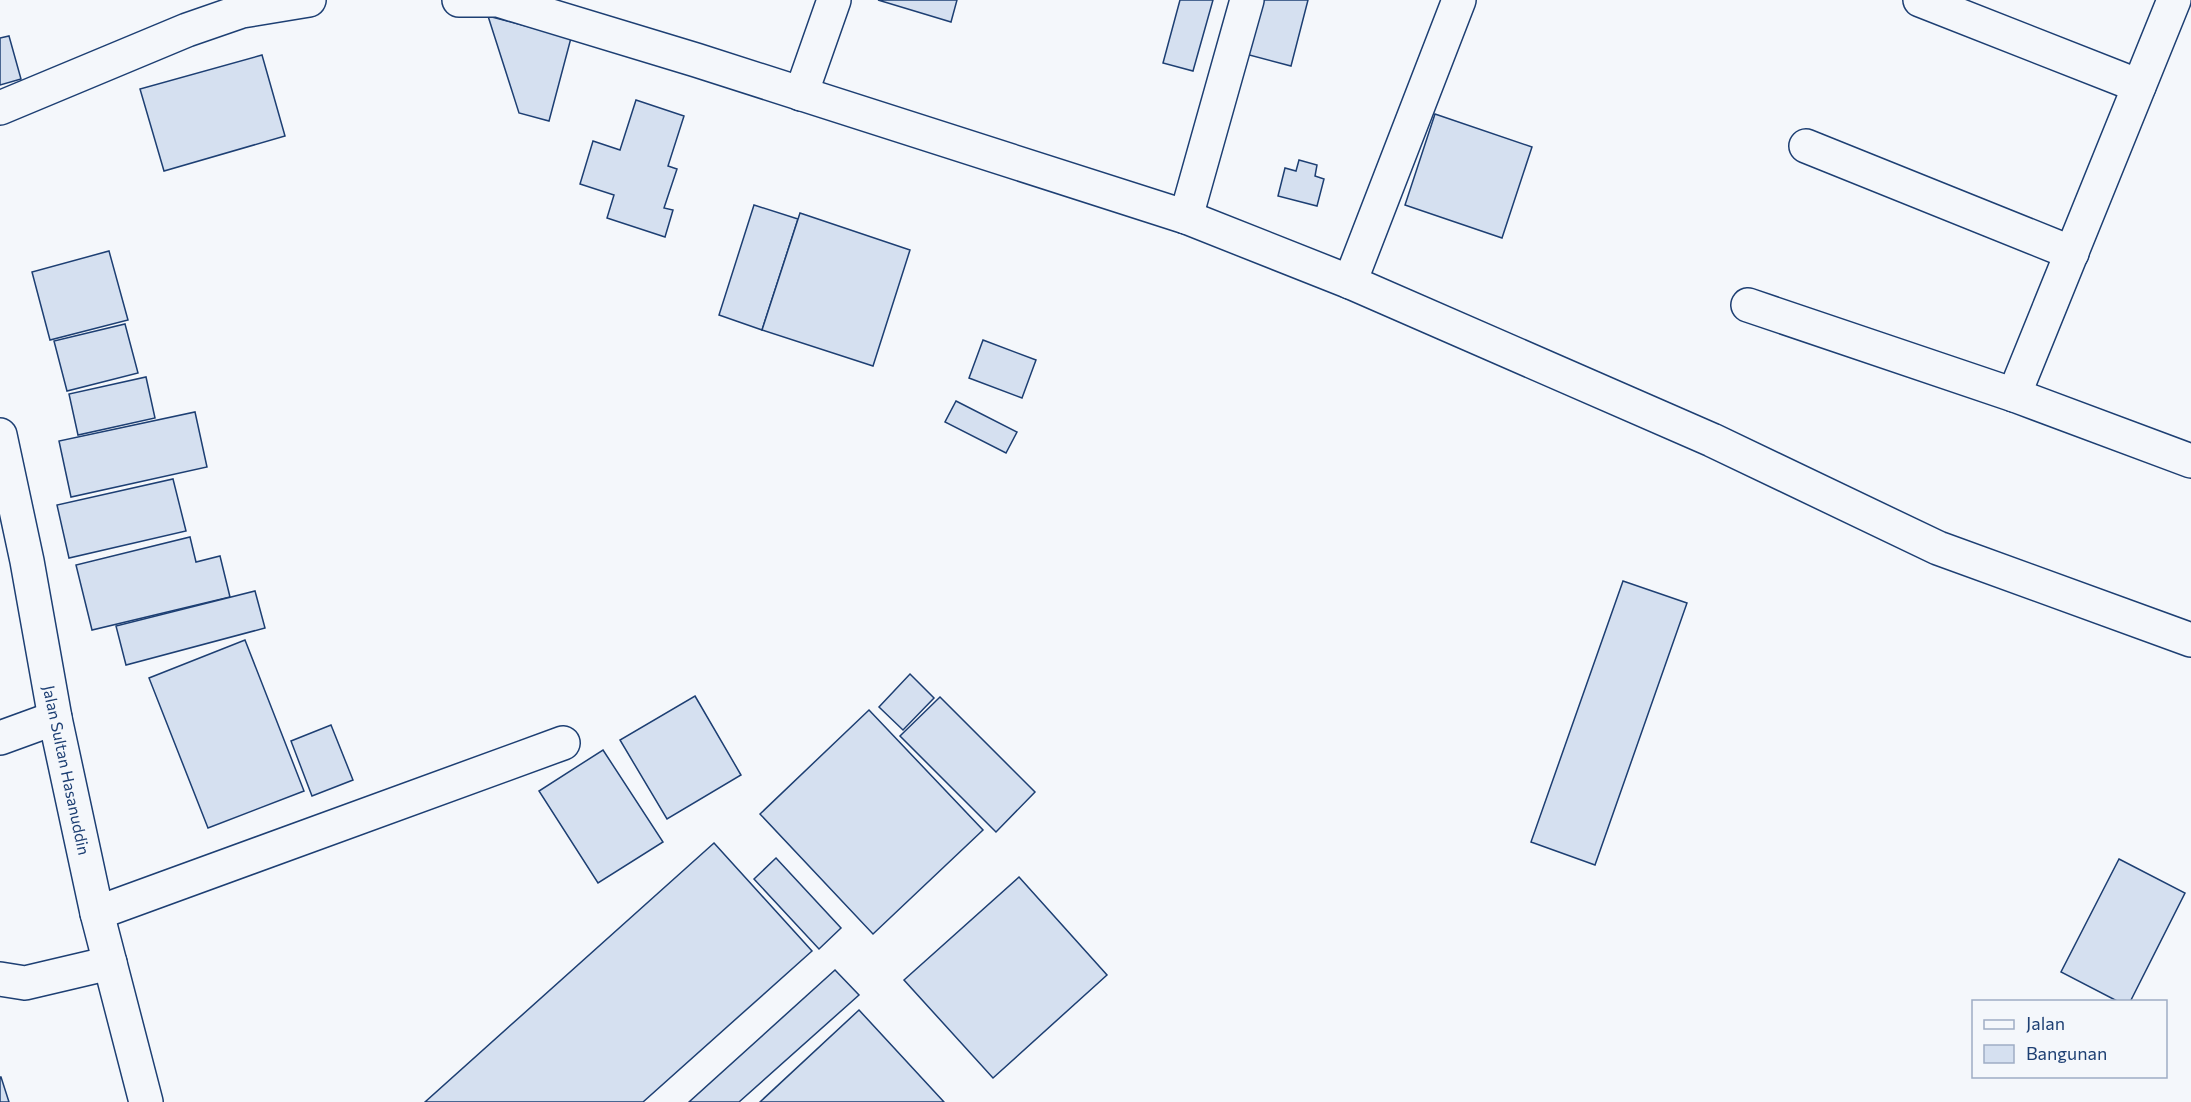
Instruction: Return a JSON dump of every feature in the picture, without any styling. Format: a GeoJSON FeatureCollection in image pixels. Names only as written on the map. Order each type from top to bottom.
{"type":"FeatureCollection","features":[{"type":"Feature","properties":{"kind":"street"},"geometry":{"type":"LineString","coordinates":[[0,108],[187,30],[242,10],[309,0]]}},
{"type":"Feature","properties":{"kind":"street"},"geometry":{"type":"LineString","coordinates":[[459,0],[498,0],[801,94],[1186,218],[1350,282],[1712,440],[1938,548],[2191,640]]}},
{"type":"Feature","properties":{"kind":"street"},"geometry":{"type":"LineString","coordinates":[[801,94],[834,0]]}},
{"type":"Feature","properties":{"kind":"street"},"geometry":{"type":"LineString","coordinates":[[1186,218],[1247,0]]}},
{"type":"Feature","properties":{"kind":"street"},"geometry":{"type":"LineString","coordinates":[[1350,282],[1459,0]]}},
{"type":"Feature","properties":{"kind":"street"},"geometry":{"type":"LineString","coordinates":[[1920,0],[2139,86]]}},
{"type":"Feature","properties":{"kind":"street"},"geometry":{"type":"LineString","coordinates":[[2014,395],[2174,0]]}},
{"type":"Feature","properties":{"kind":"street"},"geometry":{"type":"LineString","coordinates":[[1806,146],[2072,253]]}},
{"type":"Feature","properties":{"kind":"street"},"geometry":{"type":"LineString","coordinates":[[1748,305],[2189,454]]}},
{"type":"Feature","properties":{"kind":"street","name":"Jalan Sultan Hasanuddin"},"geometry":{"type":"LineString","coordinates":[[0,435],[27,561],[55,718],[98,914],[146,1102]]}},
{"type":"Feature","properties":{"kind":"street"},"geometry":{"type":"LineString","coordinates":[[0,738],[55,718]]}},
{"type":"Feature","properties":{"kind":"street"},"geometry":{"type":"LineString","coordinates":[[98,914],[563,743]]}},
{"type":"Feature","properties":{"kind":"street"},"geometry":{"type":"LineString","coordinates":[[0,979],[25,983],[110,963]]}},
{"type":"Feature","properties":{"kind":"building"},"geometry":{"type":"Polygon","coordinates":[[[878,0],[957,0],[951,22],[878,0]]]}},
{"type":"Feature","properties":{"kind":"building"},"geometry":{"type":"Polygon","coordinates":[[[1180,0],[1213,0],[1193,71],[1163,63],[1180,0]]]}},
{"type":"Feature","properties":{"kind":"building"},"geometry":{"type":"Polygon","coordinates":[[[1252,0],[1308,0],[1291,66],[1238,52],[1252,0]]]}},
{"type":"Feature","properties":{"kind":"building"},"geometry":{"type":"Polygon","coordinates":[[[488,16],[571,38],[549,121],[519,113],[488,16]]]}},
{"type":"Feature","properties":{"kind":"building"},"geometry":{"type":"Polygon","coordinates":[[[9,36],[21,79],[0,85],[0,38],[9,36]]]}},
{"type":"Feature","properties":{"kind":"building"},"geometry":{"type":"Polygon","coordinates":[[[262,55],[285,136],[164,171],[140,89],[262,55]]]}},
{"type":"Feature","properties":{"kind":"building"},"geometry":{"type":"Polygon","coordinates":[[[636,100],[684,116],[668,166],[677,169],[664,208],[673,210],[665,237],[607,218],[614,195],[580,184],[593,141],[620,150],[636,100]]]}},
{"type":"Feature","properties":{"kind":"building"},"geometry":{"type":"Polygon","coordinates":[[[1435,114],[1532,147],[1502,238],[1405,205],[1435,114]]]}},
{"type":"Feature","properties":{"kind":"building"},"geometry":{"type":"Polygon","coordinates":[[[1299,160],[1317,165],[1315,176],[1324,179],[1317,206],[1278,196],[1285,168],[1296,171],[1299,160]]]}},
{"type":"Feature","properties":{"kind":"building"},"geometry":{"type":"Polygon","coordinates":[[[754,205],[798,219],[762,330],[719,315],[754,205]]]}},
{"type":"Feature","properties":{"kind":"building"},"geometry":{"type":"Polygon","coordinates":[[[800,213],[910,250],[873,366],[762,330],[800,213]]]}},
{"type":"Feature","properties":{"kind":"building"},"geometry":{"type":"Polygon","coordinates":[[[109,251],[128,320],[50,340],[32,272],[109,251]]]}},
{"type":"Feature","properties":{"kind":"building"},"geometry":{"type":"Polygon","coordinates":[[[125,324],[138,373],[67,391],[54,341],[125,324]]]}},
{"type":"Feature","properties":{"kind":"building"},"geometry":{"type":"Polygon","coordinates":[[[983,340],[1036,360],[1022,398],[969,378],[983,340]]]}},
{"type":"Feature","properties":{"kind":"building"},"geometry":{"type":"Polygon","coordinates":[[[146,377],[155,418],[78,435],[69,394],[146,377]]]}},
{"type":"Feature","properties":{"kind":"building"},"geometry":{"type":"Polygon","coordinates":[[[956,401],[1017,432],[1006,453],[945,422],[956,401]]]}},
{"type":"Feature","properties":{"kind":"building"},"geometry":{"type":"Polygon","coordinates":[[[195,412],[207,467],[71,497],[59,441],[195,412]]]}},
{"type":"Feature","properties":{"kind":"building"},"geometry":{"type":"Polygon","coordinates":[[[173,479],[186,531],[69,558],[57,505],[173,479]]]}},
{"type":"Feature","properties":{"kind":"building"},"geometry":{"type":"Polygon","coordinates":[[[190,537],[196,562],[220,556],[230,597],[92,630],[76,565],[190,537]]]}},
{"type":"Feature","properties":{"kind":"building"},"geometry":{"type":"Polygon","coordinates":[[[1623,581],[1687,603],[1595,865],[1531,842],[1623,581]]]}},
{"type":"Feature","properties":{"kind":"building"},"geometry":{"type":"Polygon","coordinates":[[[255,591],[265,628],[126,665],[116,626],[255,591]]]}},
{"type":"Feature","properties":{"kind":"building"},"geometry":{"type":"Polygon","coordinates":[[[245,640],[304,791],[208,828],[149,678],[245,640]]]}},
{"type":"Feature","properties":{"kind":"building"},"geometry":{"type":"Polygon","coordinates":[[[910,674],[934,698],[903,730],[879,707],[910,674]]]}},
{"type":"Feature","properties":{"kind":"building"},"geometry":{"type":"Polygon","coordinates":[[[695,696],[741,775],[667,819],[620,740],[695,696]]]}},
{"type":"Feature","properties":{"kind":"building"},"geometry":{"type":"Polygon","coordinates":[[[940,697],[1035,792],[996,832],[900,736],[940,697]]]}},
{"type":"Feature","properties":{"kind":"building"},"geometry":{"type":"Polygon","coordinates":[[[869,710],[983,830],[873,934],[760,814],[869,710]]]}},
{"type":"Feature","properties":{"kind":"building"},"geometry":{"type":"Polygon","coordinates":[[[331,725],[353,780],[312,796],[291,741],[331,725]]]}},
{"type":"Feature","properties":{"kind":"building"},"geometry":{"type":"Polygon","coordinates":[[[603,750],[663,842],[598,883],[539,791],[603,750]]]}},
{"type":"Feature","properties":{"kind":"building"},"geometry":{"type":"Polygon","coordinates":[[[714,843],[812,951],[643,1102],[425,1102],[714,843]]]}},
{"type":"Feature","properties":{"kind":"building"},"geometry":{"type":"Polygon","coordinates":[[[776,858],[841,928],[819,949],[754,879],[776,858]]]}},
{"type":"Feature","properties":{"kind":"building"},"geometry":{"type":"Polygon","coordinates":[[[2119,859],[2185,893],[2131,1000],[2115,1000],[2061,972],[2119,859]]]}},
{"type":"Feature","properties":{"kind":"building"},"geometry":{"type":"Polygon","coordinates":[[[1019,877],[1107,975],[993,1078],[904,980],[1019,877]]]}},
{"type":"Feature","properties":{"kind":"building"},"geometry":{"type":"Polygon","coordinates":[[[835,970],[859,995],[739,1102],[689,1102],[835,970]]]}},
{"type":"Feature","properties":{"kind":"building"},"geometry":{"type":"Polygon","coordinates":[[[859,1010],[944,1102],[760,1102],[859,1010]]]}},
{"type":"Feature","properties":{"kind":"building"},"geometry":{"type":"Polygon","coordinates":[[[1,1077],[9,1102],[0,1102],[1,1077]]]}}]}
